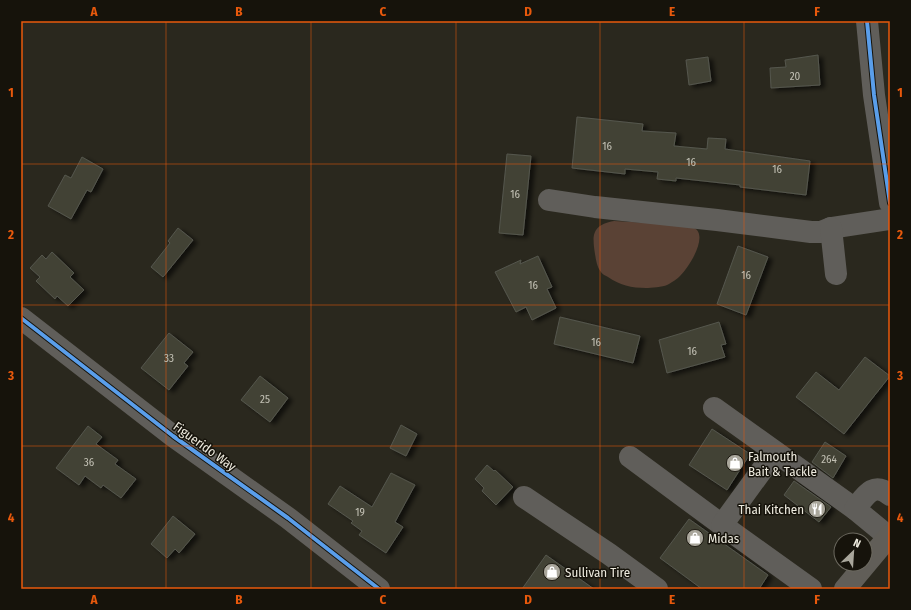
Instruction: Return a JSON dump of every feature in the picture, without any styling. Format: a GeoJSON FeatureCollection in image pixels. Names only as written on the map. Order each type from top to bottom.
{"type":"FeatureCollection","features":[{"type":"Feature","properties":{"kind":"main road"},"geometry":{"type":"LineString","coordinates":[[845,589],[889,536]]}},
{"type":"Feature","properties":{"kind":"street"},"geometry":{"type":"LineString","coordinates":[[867,21],[874,95],[890,203]]}},
{"type":"Feature","properties":{"kind":"street"},"geometry":{"type":"LineString","coordinates":[[549,200],[595,207],[710,219],[811,232],[821,232],[832,228],[890,219]]}},
{"type":"Feature","properties":{"kind":"street"},"geometry":{"type":"LineString","coordinates":[[832,228],[836,274]]}},
{"type":"Feature","properties":{"kind":"street","name":"Figuerido Way"},"geometry":{"type":"LineString","coordinates":[[21,318],[173,436],[288,518],[379,589]]}},
{"type":"Feature","properties":{"kind":"street"},"geometry":{"type":"LineString","coordinates":[[714,408],[855,509],[889,536]]}},
{"type":"Feature","properties":{"kind":"street"},"geometry":{"type":"LineString","coordinates":[[722,525],[775,452]]}},
{"type":"Feature","properties":{"kind":"street"},"geometry":{"type":"LineString","coordinates":[[630,457],[812,589]]}},
{"type":"Feature","properties":{"kind":"street"},"geometry":{"type":"LineString","coordinates":[[855,509],[867,493],[872,490],[880,489],[890,495]]}},
{"type":"Feature","properties":{"kind":"street"},"geometry":{"type":"LineString","coordinates":[[524,497],[609,554],[657,589]]}},
{"type":"Feature","properties":{"kind":"shaded area"},"geometry":{"type":"Polygon","coordinates":[[[614,221],[683,225],[691,227],[697,230],[699,235],[698,247],[691,261],[683,272],[669,284],[648,288],[626,286],[602,273],[596,259],[594,247],[595,232],[601,225],[614,221]]]}},
{"type":"Feature","properties":{"kind":"building"},"geometry":{"type":"Polygon","coordinates":[[[818,55],[820,85],[771,88],[770,68],[786,67],[785,60],[818,55]]]}},
{"type":"Feature","properties":{"kind":"building"},"geometry":{"type":"Polygon","coordinates":[[[708,57],[711,81],[689,85],[686,60],[708,57]]]}},
{"type":"Feature","properties":{"kind":"building"},"geometry":{"type":"Polygon","coordinates":[[[577,117],[643,124],[642,131],[676,133],[674,146],[707,149],[708,138],[726,139],[725,149],[810,161],[806,195],[740,187],[740,185],[676,178],[676,181],[657,179],[658,172],[625,169],[625,174],[572,168],[577,117]]]}},
{"type":"Feature","properties":{"kind":"building"},"geometry":{"type":"Polygon","coordinates":[[[507,154],[531,156],[523,235],[499,233],[507,154]]]}},
{"type":"Feature","properties":{"kind":"building"},"geometry":{"type":"Polygon","coordinates":[[[82,157],[103,169],[91,192],[87,190],[71,219],[48,206],[65,175],[71,178],[82,157]]]}},
{"type":"Feature","properties":{"kind":"building"},"geometry":{"type":"Polygon","coordinates":[[[178,228],[193,240],[163,277],[151,267],[170,243],[168,241],[178,228]]]}},
{"type":"Feature","properties":{"kind":"building"},"geometry":{"type":"Polygon","coordinates":[[[738,246],[768,257],[746,315],[717,304],[738,246]]]}},
{"type":"Feature","properties":{"kind":"building"},"geometry":{"type":"Polygon","coordinates":[[[52,252],[74,273],[70,277],[84,290],[68,306],[57,296],[55,299],[36,281],[40,277],[30,268],[42,255],[46,259],[52,252]]]}},
{"type":"Feature","properties":{"kind":"building"},"geometry":{"type":"Polygon","coordinates":[[[538,256],[552,287],[547,289],[556,308],[532,320],[526,307],[516,312],[495,272],[521,260],[520,264],[538,256]]]}},
{"type":"Feature","properties":{"kind":"building"},"geometry":{"type":"Polygon","coordinates":[[[560,317],[640,336],[633,363],[554,344],[560,317]]]}},
{"type":"Feature","properties":{"kind":"building"},"geometry":{"type":"Polygon","coordinates":[[[719,322],[726,344],[721,345],[725,357],[667,373],[659,340],[719,322]]]}},
{"type":"Feature","properties":{"kind":"building"},"geometry":{"type":"Polygon","coordinates":[[[169,333],[193,352],[184,363],[188,366],[169,390],[141,368],[169,333]]]}},
{"type":"Feature","properties":{"kind":"building"},"geometry":{"type":"Polygon","coordinates":[[[865,357],[890,376],[844,434],[796,397],[816,372],[839,390],[865,357]]]}},
{"type":"Feature","properties":{"kind":"building"},"geometry":{"type":"Polygon","coordinates":[[[260,376],[288,398],[270,422],[241,400],[260,376]]]}},
{"type":"Feature","properties":{"kind":"building"},"geometry":{"type":"Polygon","coordinates":[[[401,425],[417,434],[406,456],[390,448],[401,425]]]}},
{"type":"Feature","properties":{"kind":"building"},"geometry":{"type":"Polygon","coordinates":[[[88,426],[102,437],[96,444],[118,460],[115,464],[136,479],[121,498],[103,485],[101,488],[85,476],[79,485],[56,468],[88,426]]]}},
{"type":"Feature","properties":{"kind":"building"},"geometry":{"type":"Polygon","coordinates":[[[712,429],[750,454],[727,490],[689,465],[712,429]]]}},
{"type":"Feature","properties":{"kind":"building"},"geometry":{"type":"Polygon","coordinates":[[[825,442],[846,456],[833,478],[812,462],[825,442]]]}},
{"type":"Feature","properties":{"kind":"building"},"geometry":{"type":"Polygon","coordinates":[[[487,465],[494,471],[495,470],[513,487],[496,505],[482,491],[484,488],[475,479],[487,465]]]}},
{"type":"Feature","properties":{"kind":"building"},"geometry":{"type":"Polygon","coordinates":[[[391,473],[415,485],[395,522],[403,527],[386,553],[359,535],[362,531],[351,523],[353,521],[328,504],[340,486],[372,507],[391,473]]]}},
{"type":"Feature","properties":{"kind":"building"},"geometry":{"type":"Polygon","coordinates":[[[794,481],[831,507],[819,522],[784,495],[794,481]]]}},
{"type":"Feature","properties":{"kind":"building"},"geometry":{"type":"Polygon","coordinates":[[[173,516],[195,534],[179,553],[175,549],[167,558],[151,544],[173,516]]]}},
{"type":"Feature","properties":{"kind":"building","name":"Midas"},"geometry":{"type":"Polygon","coordinates":[[[689,519],[768,575],[759,589],[702,589],[660,558],[689,519]]]}},
{"type":"Feature","properties":{"kind":"building","name":"Sullivan Tire"},"geometry":{"type":"Polygon","coordinates":[[[546,555],[594,589],[522,589],[546,555]]]}},
{"type":"Feature","properties":{"kind":"cycle path"},"geometry":{"type":"LineString","coordinates":[[867,21],[874,95],[890,203]]}},
{"type":"Feature","properties":{"kind":"cycle path"},"geometry":{"type":"LineString","coordinates":[[21,318],[173,436],[288,518],[379,589]]}},
{"type":"Feature","properties":{"kind":"place","name":"Falmouth Bait & Tackle"},"geometry":{"type":"Point","coordinates":[735,463]}},
{"type":"Feature","properties":{"kind":"place","name":"Thai Kitchen"},"geometry":{"type":"Point","coordinates":[817,509]}},
{"type":"Feature","properties":{"kind":"place","name":"Midas"},"geometry":{"type":"Point","coordinates":[695,538]}},
{"type":"Feature","properties":{"kind":"place","name":"Sullivan Tire"},"geometry":{"type":"Point","coordinates":[552,572]}}]}
